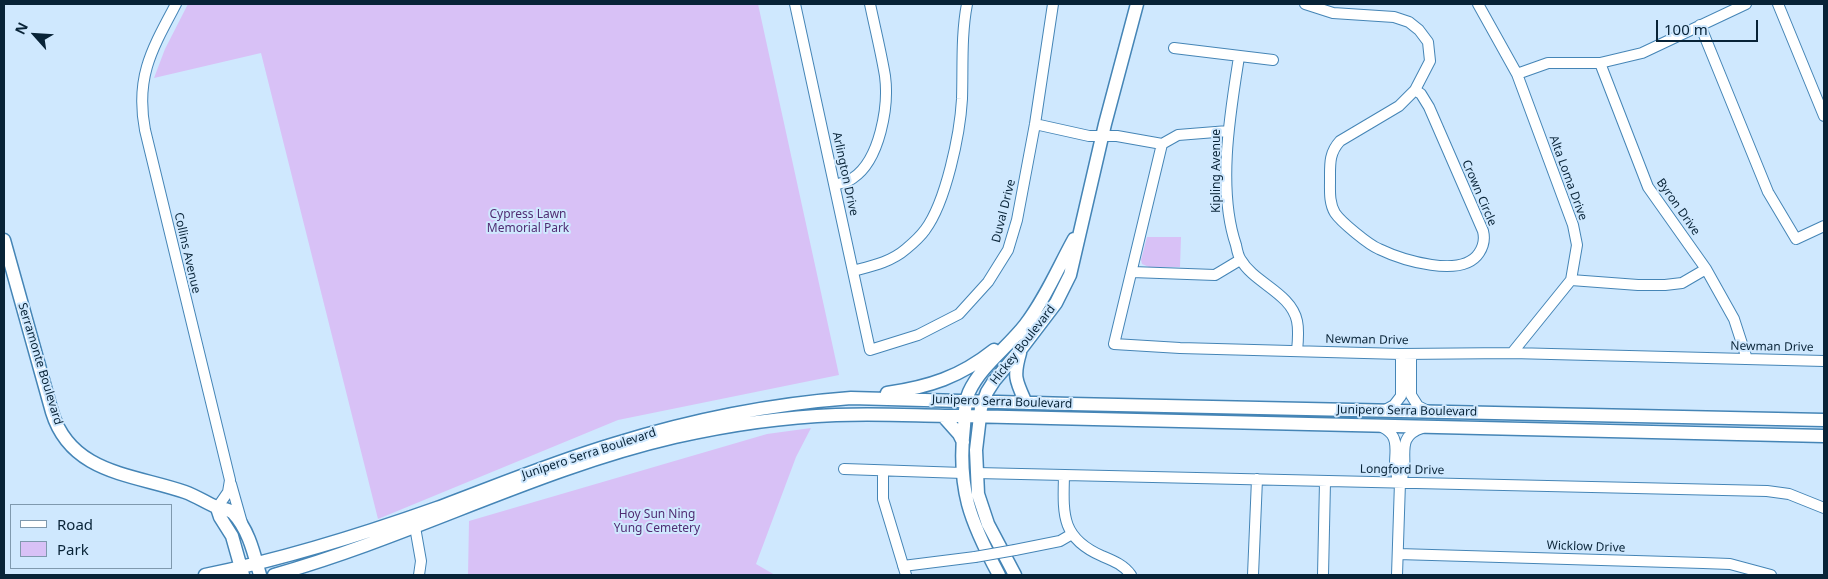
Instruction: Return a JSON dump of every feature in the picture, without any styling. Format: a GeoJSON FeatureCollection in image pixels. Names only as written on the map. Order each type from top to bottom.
{"type":"FeatureCollection","features":[{"type":"Feature","properties":{"kind":"main road","name":"Hickey Boulevard"},"geometry":{"type":"LineString","coordinates":[[1015,575],[988,524],[978,494],[976,444],[979,416],[983,401],[994,381],[1021,349],[1064,290],[1073,262],[1079,229],[1137,4]]}},
{"type":"Feature","properties":{"kind":"main road","name":"Hickey Boulevard"},"geometry":{"type":"LineString","coordinates":[[999,575],[971,519],[964,492],[963,442],[966,400],[978,377],[1024,327],[1048,290],[1079,229]]}},
{"type":"Feature","properties":{"kind":"main road","name":"Serramonte Boulevard"},"geometry":{"type":"LineString","coordinates":[[4,240],[53,416],[67,442],[84,458],[98,466],[191,494],[217,508],[230,511],[244,528],[258,569]]}},
{"type":"Feature","properties":{"kind":"main road"},"geometry":{"type":"LineString","coordinates":[[851,398],[910,390],[948,379],[981,361],[1010,336],[1024,327]]}},
{"type":"Feature","properties":{"kind":"main road"},"geometry":{"type":"LineString","coordinates":[[1021,349],[1015,371],[1016,380],[1026,403]]}},
{"type":"Feature","properties":{"kind":"main road","name":"Junipero Serra Boulevard"},"geometry":{"type":"LineString","coordinates":[[205,575],[258,569],[435,508],[582,454],[644,435],[754,410],[807,401],[851,398],[966,400],[1026,403],[1824,420]]}},
{"type":"Feature","properties":{"kind":"main road","name":"Junipero Serra Boulevard"},"geometry":{"type":"LineString","coordinates":[[274,575],[323,560],[415,527],[585,462],[684,435],[757,422],[803,417],[865,415],[979,416],[1824,436]]}},
{"type":"Feature","properties":{"kind":"main road"},"geometry":{"type":"LineString","coordinates":[[943,416],[959,434],[963,442]]}},
{"type":"Feature","properties":{"kind":"main road"},"geometry":{"type":"LineString","coordinates":[[976,444],[987,428],[1007,417]]}},
{"type":"Feature","properties":{"kind":"main road"},"geometry":{"type":"LineString","coordinates":[[217,508],[220,517],[232,536],[242,571]]}},
{"type":"Feature","properties":{"kind":"street","name":"Collins Avenue"},"geometry":{"type":"LineString","coordinates":[[176,4],[149,58],[141,90],[142,117],[183,294],[244,528]]}},
{"type":"Feature","properties":{"kind":"street","name":"Arlington Drive"},"geometry":{"type":"LineString","coordinates":[[795,4],[870,350]]}},
{"type":"Feature","properties":{"kind":"street"},"geometry":{"type":"LineString","coordinates":[[835,185],[852,179],[864,168],[878,140],[886,103],[885,77],[870,4]]}},
{"type":"Feature","properties":{"kind":"street"},"geometry":{"type":"LineString","coordinates":[[853,272],[887,261],[905,250],[925,230],[934,213],[944,189],[954,149],[962,101],[963,27],[967,4]]}},
{"type":"Feature","properties":{"kind":"street","name":"Duval Drive"},"geometry":{"type":"LineString","coordinates":[[870,350],[918,335],[958,314],[988,282],[1008,250],[1015,227],[1035,124],[1053,4]]}},
{"type":"Feature","properties":{"kind":"street","name":"Crown Circle"},"geometry":{"type":"LineString","coordinates":[[1304,4],[1334,13],[1394,17],[1409,22],[1419,30],[1428,42],[1430,61],[1415,90],[1399,106],[1340,141],[1334,147],[1330,158],[1330,197],[1334,212],[1341,220],[1376,248],[1421,263],[1458,265],[1466,263],[1475,259],[1482,248],[1483,231],[1429,107],[1421,94],[1415,90]]}},
{"type":"Feature","properties":{"kind":"street","name":"Alta Loma Drive"},"geometry":{"type":"LineString","coordinates":[[1478,4],[1517,74],[1573,226],[1577,245],[1571,280],[1512,353]]}},
{"type":"Feature","properties":{"kind":"street"},"geometry":{"type":"LineString","coordinates":[[1517,74],[1548,63],[1600,63],[1642,53],[1746,4]]}},
{"type":"Feature","properties":{"kind":"street"},"geometry":{"type":"LineString","coordinates":[[1778,4],[1824,116]]}},
{"type":"Feature","properties":{"kind":"street"},"geometry":{"type":"LineString","coordinates":[[1700,25],[1768,192],[1796,239],[1824,226]]}},
{"type":"Feature","properties":{"kind":"street"},"geometry":{"type":"LineString","coordinates":[[1174,48],[1273,60]]}},
{"type":"Feature","properties":{"kind":"street","name":"Kipling Avenue"},"geometry":{"type":"LineString","coordinates":[[1239,56],[1228,131],[1227,198],[1231,232],[1240,260],[1285,301],[1296,316],[1298,322],[1298,351]]}},
{"type":"Feature","properties":{"kind":"street","name":"Byron Drive"},"geometry":{"type":"LineString","coordinates":[[1600,63],[1648,187],[1706,269],[1734,319],[1748,359]]}},
{"type":"Feature","properties":{"kind":"street"},"geometry":{"type":"LineString","coordinates":[[1035,124],[1089,136],[1117,136],[1162,144],[1178,135],[1228,131]]}},
{"type":"Feature","properties":{"kind":"street","name":"Newman Drive"},"geometry":{"type":"LineString","coordinates":[[1162,144],[1114,344],[1406,354],[1512,353],[1824,361]]}},
{"type":"Feature","properties":{"kind":"street"},"geometry":{"type":"LineString","coordinates":[[1132,272],[1215,275],[1240,260]]}},
{"type":"Feature","properties":{"kind":"street"},"geometry":{"type":"LineString","coordinates":[[1571,280],[1638,284],[1682,283],[1706,269]]}},
{"type":"Feature","properties":{"kind":"street"},"geometry":{"type":"LineString","coordinates":[[1385,410],[1394,405],[1401,396],[1406,354]]}},
{"type":"Feature","properties":{"kind":"street"},"geometry":{"type":"LineString","coordinates":[[1406,354],[1411,395],[1418,406],[1429,411]]}},
{"type":"Feature","properties":{"kind":"street"},"geometry":{"type":"LineString","coordinates":[[1378,424],[1390,432],[1395,442],[1395,475],[1400,482]]}},
{"type":"Feature","properties":{"kind":"street"},"geometry":{"type":"LineString","coordinates":[[1397,575],[1400,482],[1404,475],[1405,443],[1411,433],[1428,427]]}},
{"type":"Feature","properties":{"kind":"street"},"geometry":{"type":"LineString","coordinates":[[844,469],[963,473]]}},
{"type":"Feature","properties":{"kind":"street"},"geometry":{"type":"LineString","coordinates":[[883,471],[883,499],[904,571],[1060,541],[1072,534]]}},
{"type":"Feature","properties":{"kind":"street","name":"Longford Drive"},"geometry":{"type":"LineString","coordinates":[[977,473],[1767,491],[1789,494],[1824,508]]}},
{"type":"Feature","properties":{"kind":"street"},"geometry":{"type":"LineString","coordinates":[[1064,475],[1065,516],[1072,534],[1086,548],[1118,562],[1132,575]]}},
{"type":"Feature","properties":{"kind":"street"},"geometry":{"type":"LineString","coordinates":[[1253,575],[1257,479]]}},
{"type":"Feature","properties":{"kind":"street"},"geometry":{"type":"LineString","coordinates":[[217,508],[228,492],[230,480]]}},
{"type":"Feature","properties":{"kind":"street"},"geometry":{"type":"LineString","coordinates":[[1323,575],[1325,482]]}},
{"type":"Feature","properties":{"kind":"street"},"geometry":{"type":"LineString","coordinates":[[415,527],[421,561],[419,575]]}},
{"type":"Feature","properties":{"kind":"street","name":"Wicklow Drive"},"geometry":{"type":"LineString","coordinates":[[1398,554],[1730,564],[1771,575]]}},
{"type":"Feature","properties":{"kind":"green space","name":"Cypress Lawn Memorial Park"},"geometry":{"type":"Polygon","coordinates":[[[188,4],[758,4],[839,375],[618,420],[378,519],[261,53],[154,78],[165,49],[188,4]]]}},
{"type":"Feature","properties":{"kind":"green space"},"geometry":{"type":"Polygon","coordinates":[[[1147,237],[1181,237],[1180,267],[1149,267],[1142,264],[1141,260],[1147,237]]]}},
{"type":"Feature","properties":{"kind":"green space","name":"Hoy Sun Ning Yung Cemetery"},"geometry":{"type":"Polygon","coordinates":[[[811,428],[796,457],[756,564],[775,575],[468,575],[469,521],[767,434],[811,428]]]}}]}
